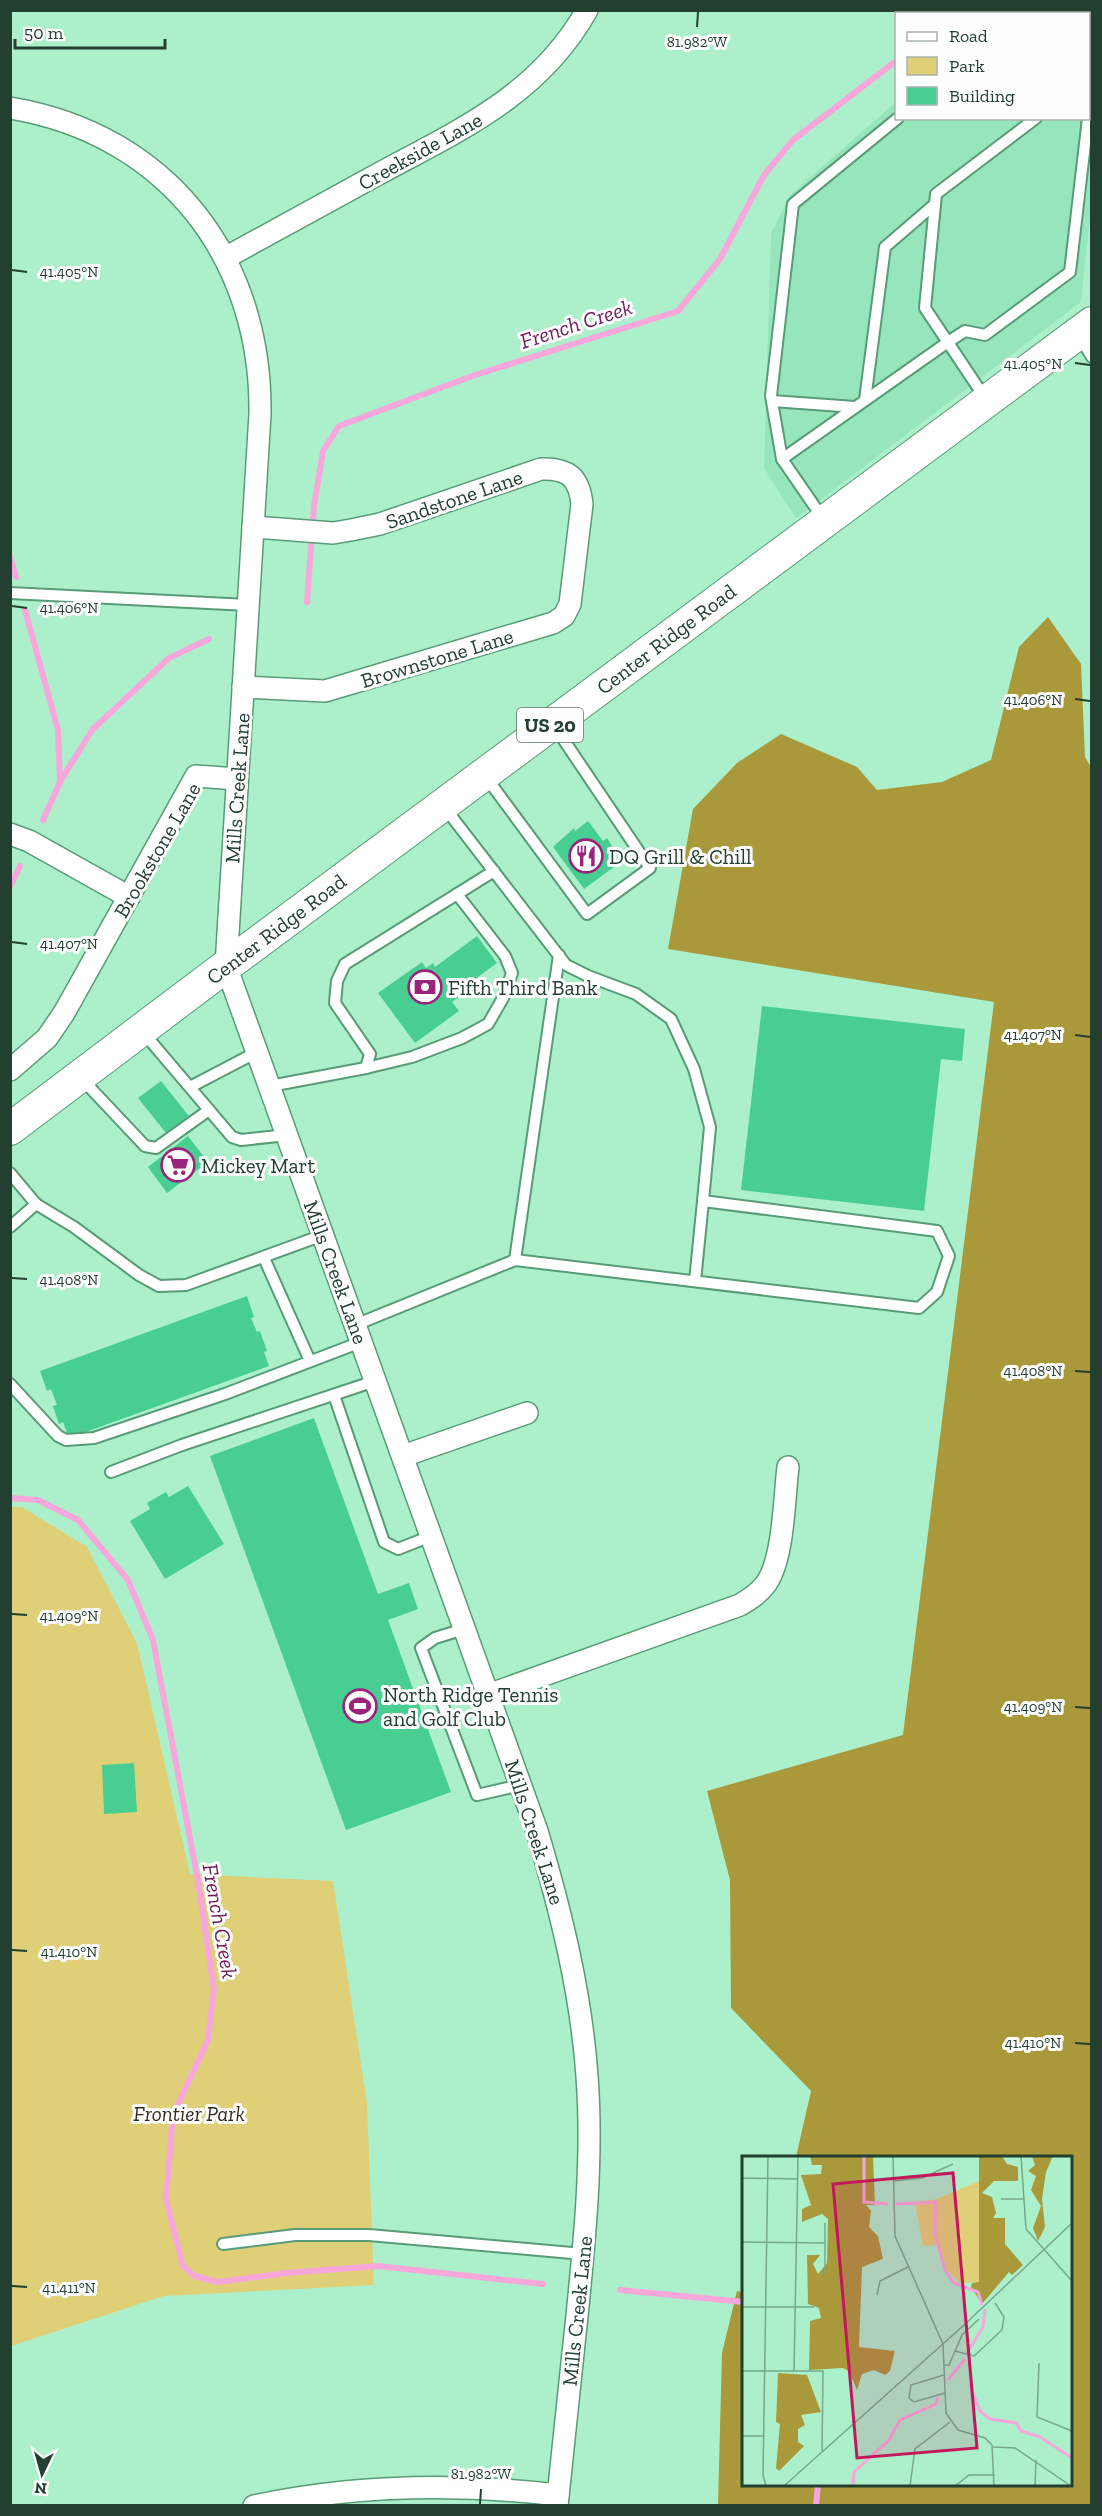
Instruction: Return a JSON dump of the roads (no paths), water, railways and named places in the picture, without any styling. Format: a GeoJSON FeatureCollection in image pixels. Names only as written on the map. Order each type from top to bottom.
{"type":"FeatureCollection","features":[{"type":"Feature","properties":{"kind":"main road","name":"Center Ridge Road"},"geometry":{"type":"LineString","coordinates":[[10,1129],[986,401],[1087,338]]}},
{"type":"Feature","properties":{"kind":"street","name":"Creekside Lane"},"geometry":{"type":"LineString","coordinates":[[225,258],[494,110],[528,84],[552,60],[587,10]]}},
{"type":"Feature","properties":{"kind":"street","name":"Mills Creek Lane"},"geometry":{"type":"LineString","coordinates":[[10,108],[52,117],[76,126],[106,140],[142,162],[192,209],[225,258],[248,314],[259,363],[260,414],[226,966],[537,1831],[561,1911],[578,1993],[587,2076],[590,2159],[583,2254],[558,2500]]}},
{"type":"Feature","properties":{"kind":"street","name":"Sandstone Lane"},"geometry":{"type":"LineString","coordinates":[[253,527],[333,533],[380,524],[541,469],[556,468],[571,475],[580,487],[582,504],[576,554]]}},
{"type":"Feature","properties":{"kind":"street","name":"Brownstone Lane"},"geometry":{"type":"LineString","coordinates":[[243,687],[325,691],[553,623],[564,616],[570,604],[576,554]]}},
{"type":"Feature","properties":{"kind":"street","name":"Brookstone Lane"},"geometry":{"type":"LineString","coordinates":[[10,1070],[47,1038],[59,1022],[196,776],[237,779]]}},
{"type":"Feature","properties":{"kind":"street"},"geometry":{"type":"LineString","coordinates":[[10,834],[29,841],[129,897]]}},
{"type":"Feature","properties":{"kind":"street"},"geometry":{"type":"LineString","coordinates":[[403,1456],[527,1413]]}},
{"type":"Feature","properties":{"kind":"street"},"geometry":{"type":"LineString","coordinates":[[488,1695],[740,1605],[755,1596],[767,1583],[775,1568],[788,1467]]}},
{"type":"Feature","properties":{"kind":"street"},"geometry":{"type":"LineString","coordinates":[[254,2505],[290,2498],[370,2489],[450,2487],[558,2500]]}},
{"type":"Feature","properties":{"kind":"lane"},"geometry":{"type":"LineString","coordinates":[[825,520],[782,459],[772,401],[793,204],[895,120]]}},
{"type":"Feature","properties":{"kind":"lane"},"geometry":{"type":"LineString","coordinates":[[986,401],[925,308],[936,194],[1033,120]]}},
{"type":"Feature","properties":{"kind":"lane"},"geometry":{"type":"LineString","coordinates":[[782,459],[948,342],[965,331],[986,335],[1070,272],[1088,120]]}},
{"type":"Feature","properties":{"kind":"lane"},"geometry":{"type":"LineString","coordinates":[[866,400],[885,247],[935,204]]}},
{"type":"Feature","properties":{"kind":"lane"},"geometry":{"type":"LineString","coordinates":[[772,401],[855,407]]}},
{"type":"Feature","properties":{"kind":"lane"},"geometry":{"type":"LineString","coordinates":[[10,593],[248,605]]}},
{"type":"Feature","properties":{"kind":"lane"},"geometry":{"type":"LineString","coordinates":[[484,774],[587,914],[651,868],[552,723]]}},
{"type":"Feature","properties":{"kind":"lane"},"geometry":{"type":"LineString","coordinates":[[443,805],[566,964],[588,976],[636,994],[672,1019],[694,1070],[710,1127],[695,1281]]}},
{"type":"Feature","properties":{"kind":"lane"},"geometry":{"type":"LineString","coordinates":[[366,1068],[370,1054],[335,1003],[337,981],[345,964],[494,871]]}},
{"type":"Feature","properties":{"kind":"lane"},"geometry":{"type":"LineString","coordinates":[[270,1086],[412,1058],[462,1038],[488,1024],[503,998],[512,972],[505,956],[457,894]]}},
{"type":"Feature","properties":{"kind":"lane"},"geometry":{"type":"LineString","coordinates":[[515,1260],[559,956]]}},
{"type":"Feature","properties":{"kind":"lane"},"geometry":{"type":"LineString","coordinates":[[141,1030],[232,1137],[241,1140],[287,1135]]}},
{"type":"Feature","properties":{"kind":"lane"},"geometry":{"type":"LineString","coordinates":[[190,1087],[257,1052]]}},
{"type":"Feature","properties":{"kind":"lane"},"geometry":{"type":"LineString","coordinates":[[80,1076],[145,1146],[156,1148],[210,1110]]}},
{"type":"Feature","properties":{"kind":"lane"},"geometry":{"type":"LineString","coordinates":[[10,1173],[36,1204],[74,1227],[139,1275],[159,1286],[186,1285],[323,1235]]}},
{"type":"Feature","properties":{"kind":"lane"},"geometry":{"type":"LineString","coordinates":[[10,1384],[58,1436],[66,1440],[94,1438],[150,1421],[310,1361],[358,1333],[515,1260],[919,1308],[937,1292],[949,1256],[937,1232],[703,1200]]}},
{"type":"Feature","properties":{"kind":"lane"},"geometry":{"type":"LineString","coordinates":[[10,1227],[36,1204]]}},
{"type":"Feature","properties":{"kind":"lane"},"geometry":{"type":"LineString","coordinates":[[264,1257],[310,1361]]}},
{"type":"Feature","properties":{"kind":"lane"},"geometry":{"type":"LineString","coordinates":[[111,1472],[375,1381]]}},
{"type":"Feature","properties":{"kind":"lane"},"geometry":{"type":"LineString","coordinates":[[334,1395],[384,1542],[398,1549],[431,1536]]}},
{"type":"Feature","properties":{"kind":"lane"},"geometry":{"type":"LineString","coordinates":[[464,1629],[435,1638],[421,1648],[429,1671],[477,1795],[520,1785]]}},
{"type":"Feature","properties":{"kind":"lane"},"geometry":{"type":"LineString","coordinates":[[223,2244],[295,2235],[369,2235],[583,2254]]}},
{"type":"Feature","properties":{"kind":"waterway","name":"French Creek"},"geometry":{"type":"LineString","coordinates":[[307,602],[314,506],[323,451],[339,426],[472,376],[678,311],[720,259],[764,175],[793,140],[895,62]]}},
{"type":"Feature","properties":{"kind":"waterway"},"geometry":{"type":"LineString","coordinates":[[10,557],[16,577]]}},
{"type":"Feature","properties":{"kind":"waterway"},"geometry":{"type":"LineString","coordinates":[[25,610],[58,730],[60,782]]}},
{"type":"Feature","properties":{"kind":"waterway","name":"French Creek"},"geometry":{"type":"LineString","coordinates":[[43,820],[60,782],[92,730],[169,658],[209,639]]}},
{"type":"Feature","properties":{"kind":"waterway","name":"French Creek"},"geometry":{"type":"LineString","coordinates":[[10,887],[20,866]]}},
{"type":"Feature","properties":{"kind":"waterway","name":"French Creek"},"geometry":{"type":"LineString","coordinates":[[10,1498],[38,1500],[78,1520],[128,1580],[153,1640],[198,1881],[214,1989],[208,2040],[173,2115],[166,2199],[183,2266],[194,2276],[218,2282],[286,2273],[378,2266],[543,2284]]}},
{"type":"Feature","properties":{"kind":"waterway","name":"French Creek"},"geometry":{"type":"LineString","coordinates":[[620,2290],[742,2302]]}},
{"type":"Feature","properties":{"kind":"waterway","name":"French Creek"},"geometry":{"type":"LineString","coordinates":[[816,2506],[818,2486]]}},
{"type":"Feature","properties":{"kind":"place","name":"DQ Grill & Chill"},"geometry":{"type":"Point","coordinates":[586,856]}},
{"type":"Feature","properties":{"kind":"place","name":"Fifth Third Bank"},"geometry":{"type":"Point","coordinates":[425,987]}},
{"type":"Feature","properties":{"kind":"place","name":"Mickey Mart"},"geometry":{"type":"Point","coordinates":[178,1165]}},
{"type":"Feature","properties":{"kind":"place","name":"North Ridge Tennis and Golf Club"},"geometry":{"type":"Point","coordinates":[360,1706]}},
{"type":"Feature","properties":{"kind":"park label","name":"Frontier Park"},"geometry":{"type":"Point","coordinates":[189,2113]}}]}
